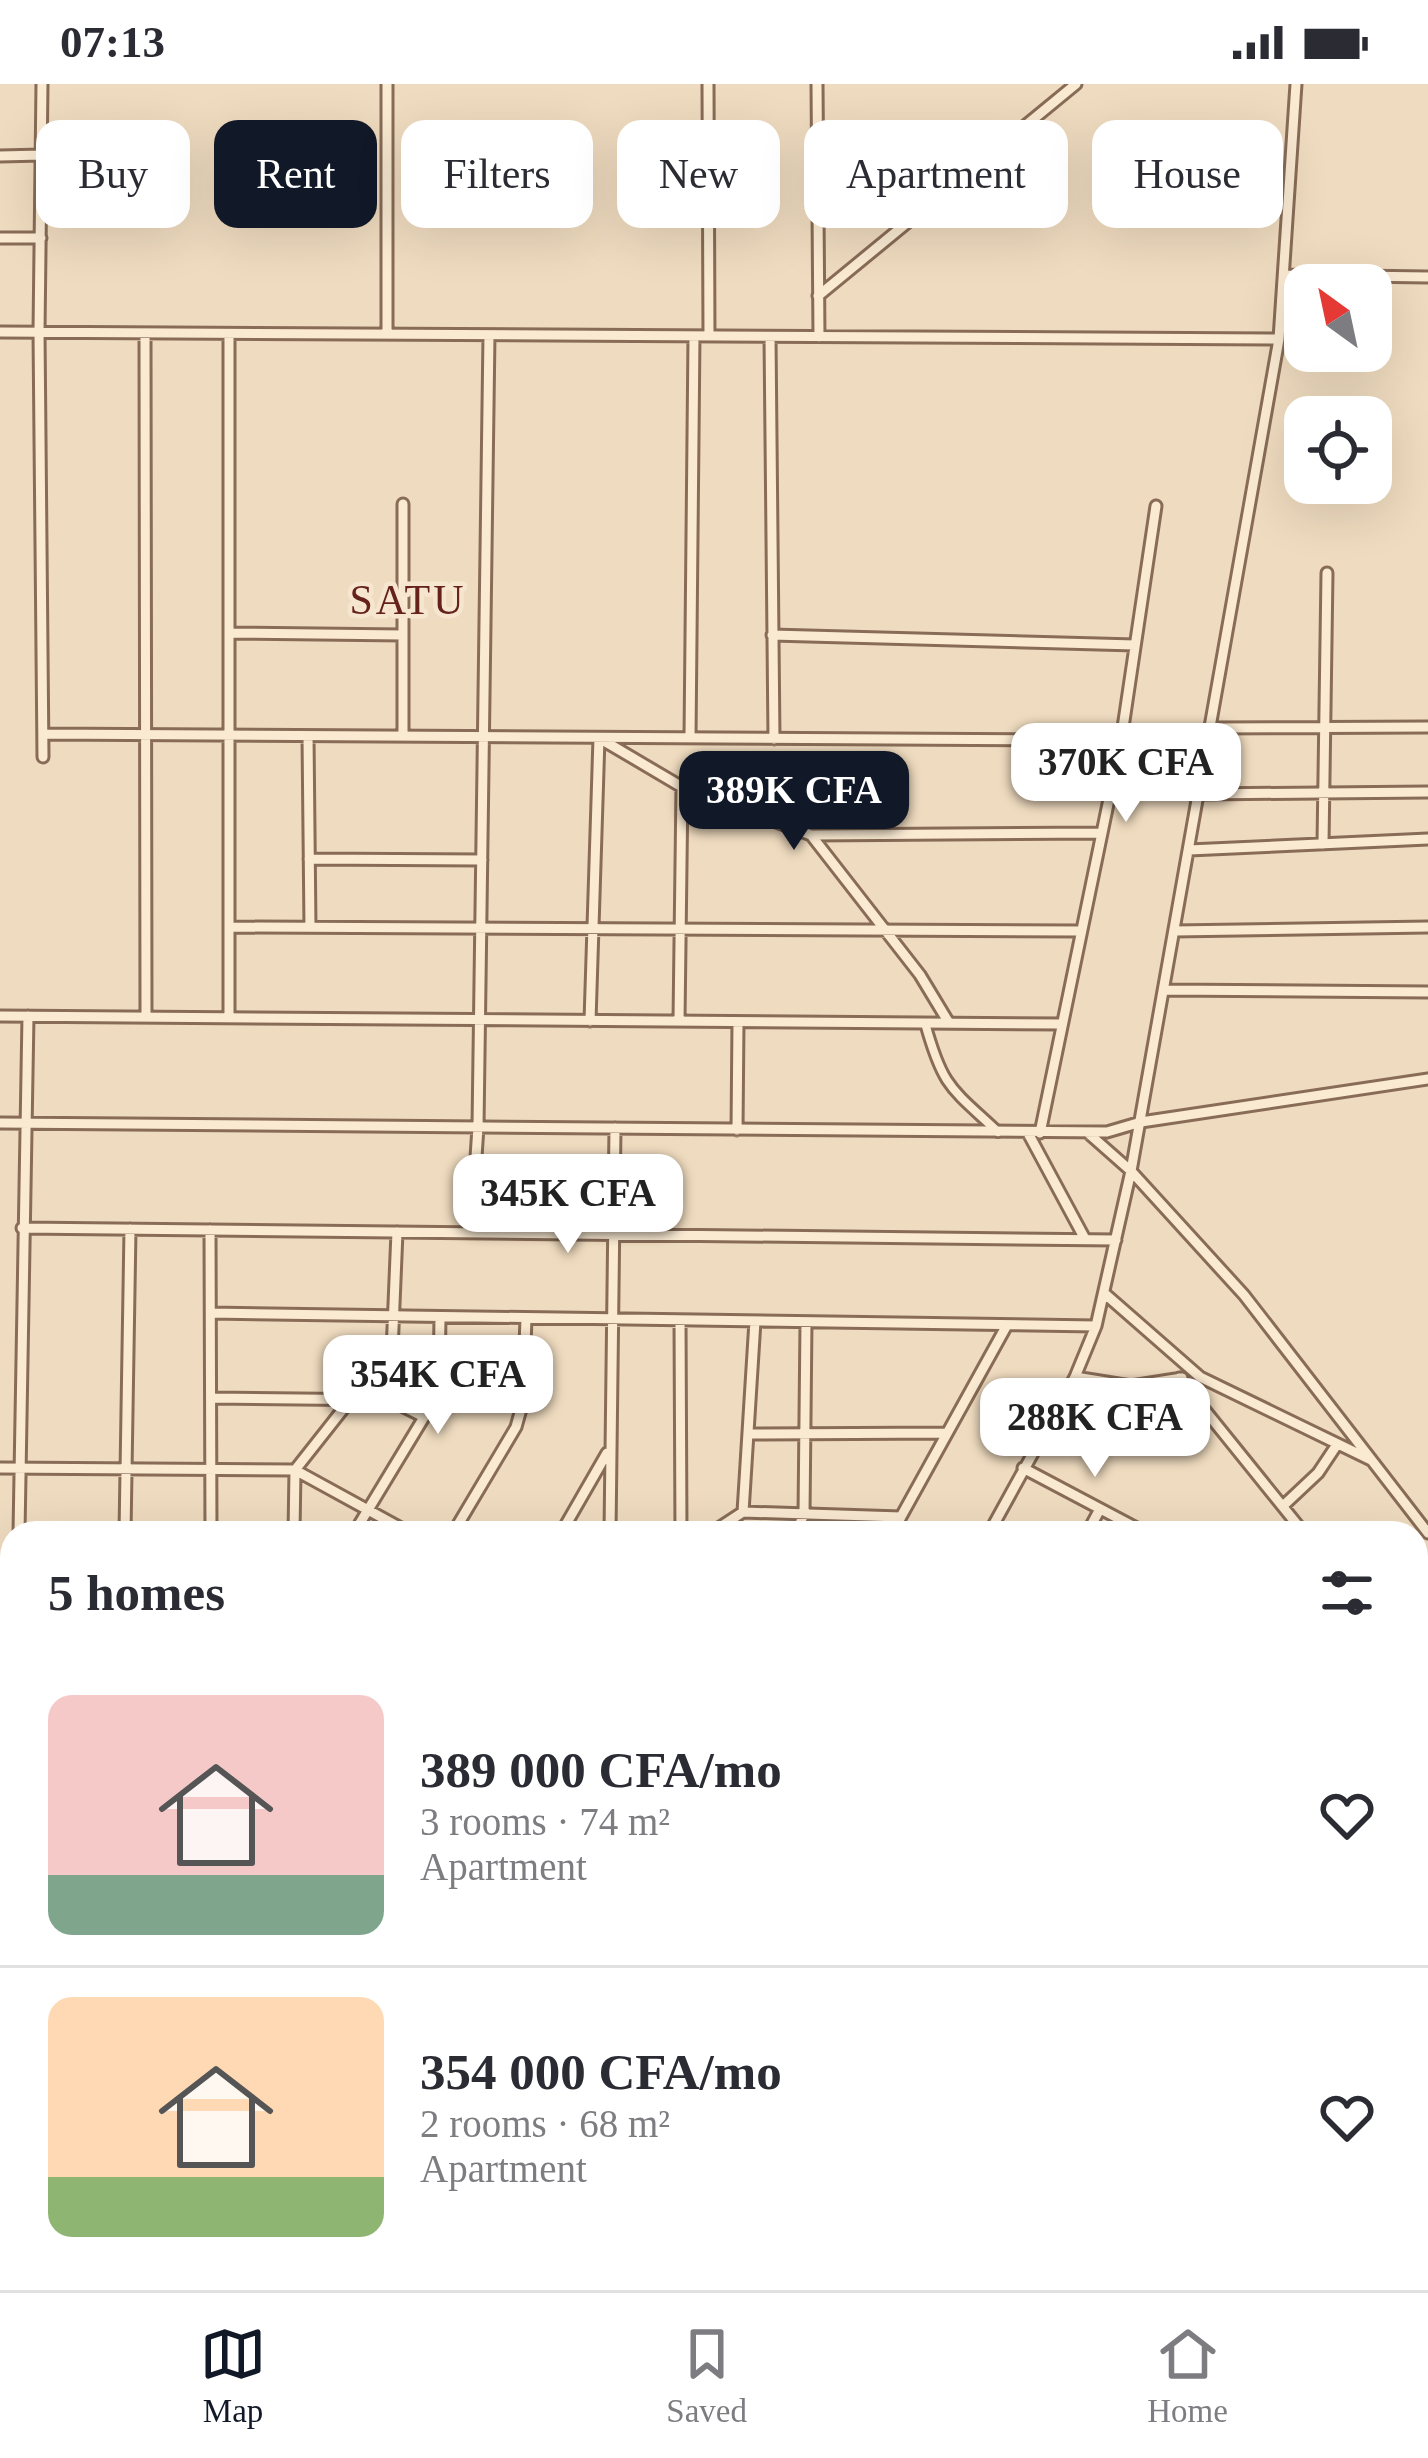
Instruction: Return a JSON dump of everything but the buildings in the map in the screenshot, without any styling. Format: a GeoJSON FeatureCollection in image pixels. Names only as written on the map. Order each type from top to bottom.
{"type":"FeatureCollection","features":[{"type":"Feature","properties":{"kind":"street"},"geometry":{"type":"LineString","coordinates":[[42,84],[42,120]]}},
{"type":"Feature","properties":{"kind":"street"},"geometry":{"type":"LineString","coordinates":[[387,84],[387,334]]}},
{"type":"Feature","properties":{"kind":"street"},"geometry":{"type":"LineString","coordinates":[[708,84],[709,336]]}},
{"type":"Feature","properties":{"kind":"street"},"geometry":{"type":"LineString","coordinates":[[817,84],[819,337]]}},
{"type":"Feature","properties":{"kind":"street"},"geometry":{"type":"LineString","coordinates":[[818,296],[1076,84]]}},
{"type":"Feature","properties":{"kind":"street"},"geometry":{"type":"LineString","coordinates":[[1287,264],[1296,84]]}},
{"type":"Feature","properties":{"kind":"street"},"geometry":{"type":"LineString","coordinates":[[0,155],[36,155]]}},
{"type":"Feature","properties":{"kind":"street"},"geometry":{"type":"LineString","coordinates":[[40,228],[43,757]]}},
{"type":"Feature","properties":{"kind":"street"},"geometry":{"type":"LineString","coordinates":[[0,238],[40,238]]}},
{"type":"Feature","properties":{"kind":"street"},"geometry":{"type":"LineString","coordinates":[[1392,276],[1428,277]]}},
{"type":"Feature","properties":{"kind":"street"},"geometry":{"type":"LineString","coordinates":[[995,1521],[1075,1377],[1104,1293],[1141,1122],[1284,293]]}},
{"type":"Feature","properties":{"kind":"street"},"geometry":{"type":"LineString","coordinates":[[0,332],[1279,339]]}},
{"type":"Feature","properties":{"kind":"street"},"geometry":{"type":"LineString","coordinates":[[145,333],[146,1017]]}},
{"type":"Feature","properties":{"kind":"street"},"geometry":{"type":"LineString","coordinates":[[229,334],[229,1018]]}},
{"type":"Feature","properties":{"kind":"street"},"geometry":{"type":"LineString","coordinates":[[471,1233],[478,1127],[489,335]]}},
{"type":"Feature","properties":{"kind":"street"},"geometry":{"type":"LineString","coordinates":[[690,738],[694,336]]}},
{"type":"Feature","properties":{"kind":"street"},"geometry":{"type":"LineString","coordinates":[[770,337],[773,739]]}},
{"type":"Feature","properties":{"kind":"street"},"geometry":{"type":"LineString","coordinates":[[403,504],[403,736]]}},
{"type":"Feature","properties":{"kind":"street"},"geometry":{"type":"LineString","coordinates":[[1085,1240],[1034,1133],[1062,1024],[1121,741],[1156,506]]}},
{"type":"Feature","properties":{"kind":"street"},"geometry":{"type":"LineString","coordinates":[[1323,844],[1328,573]]}},
{"type":"Feature","properties":{"kind":"street"},"geometry":{"type":"LineString","coordinates":[[229,633],[403,635]]}},
{"type":"Feature","properties":{"kind":"street"},"geometry":{"type":"LineString","coordinates":[[772,635],[1135,646]]}},
{"type":"Feature","properties":{"kind":"street"},"geometry":{"type":"LineString","coordinates":[[1210,728],[1428,727]]}},
{"type":"Feature","properties":{"kind":"street"},"geometry":{"type":"LineString","coordinates":[[43,734],[1208,741]]}},
{"type":"Feature","properties":{"kind":"street"},"geometry":{"type":"LineString","coordinates":[[308,736],[310,927]]}},
{"type":"Feature","properties":{"kind":"street"},"geometry":{"type":"LineString","coordinates":[[599,738],[682,787],[811,835],[1102,833]]}},
{"type":"Feature","properties":{"kind":"street"},"geometry":{"type":"LineString","coordinates":[[590,1021],[599,738]]}},
{"type":"Feature","properties":{"kind":"street"},"geometry":{"type":"LineString","coordinates":[[679,1021],[682,787]]}},
{"type":"Feature","properties":{"kind":"street"},"geometry":{"type":"LineString","coordinates":[[1198,794],[1428,792]]}},
{"type":"Feature","properties":{"kind":"street"},"geometry":{"type":"LineString","coordinates":[[811,835],[920,975],[949,1024]]}},
{"type":"Feature","properties":{"kind":"street"},"geometry":{"type":"LineString","coordinates":[[1189,850],[1428,839]]}},
{"type":"Feature","properties":{"kind":"street"},"geometry":{"type":"LineString","coordinates":[[309,859],[482,860]]}},
{"type":"Feature","properties":{"kind":"street"},"geometry":{"type":"LineString","coordinates":[[229,927],[1082,931]]}},
{"type":"Feature","properties":{"kind":"street"},"geometry":{"type":"LineString","coordinates":[[1174,931],[1428,927]]}},
{"type":"Feature","properties":{"kind":"street"},"geometry":{"type":"LineString","coordinates":[[1164,990],[1428,992]]}},
{"type":"Feature","properties":{"kind":"street"},"geometry":{"type":"LineString","coordinates":[[0,1016],[1062,1024]]}},
{"type":"Feature","properties":{"kind":"street"},"geometry":{"type":"LineString","coordinates":[[20,1521],[28,1016]]}},
{"type":"Feature","properties":{"kind":"street"},"geometry":{"type":"LineString","coordinates":[[737,1130],[738,1022]]}},
{"type":"Feature","properties":{"kind":"street"},"geometry":{"type":"LineString","coordinates":[[925,1023],[938,1069],[956,1098],[998,1132]]}},
{"type":"Feature","properties":{"kind":"street"},"geometry":{"type":"LineString","coordinates":[[0,1123],[1107,1132],[1141,1122],[1428,1079]]}},
{"type":"Feature","properties":{"kind":"street"},"geometry":{"type":"LineString","coordinates":[[610,1521],[615,1129]]}},
{"type":"Feature","properties":{"kind":"street"},"geometry":{"type":"LineString","coordinates":[[1088,1132],[1131,1171],[1254,1308],[1419,1521]]}},
{"type":"Feature","properties":{"kind":"street"},"geometry":{"type":"LineString","coordinates":[[22,1228],[1116,1240]]}},
{"type":"Feature","properties":{"kind":"street"},"geometry":{"type":"LineString","coordinates":[[125,1521],[130,1229]]}},
{"type":"Feature","properties":{"kind":"street"},"geometry":{"type":"LineString","coordinates":[[210,1230],[211,1521]]}},
{"type":"Feature","properties":{"kind":"street"},"geometry":{"type":"LineString","coordinates":[[390,1400],[397,1232]]}},
{"type":"Feature","properties":{"kind":"street"},"geometry":{"type":"LineString","coordinates":[[1104,1293],[1200,1377],[1371,1460]]}},
{"type":"Feature","properties":{"kind":"street"},"geometry":{"type":"LineString","coordinates":[[211,1313],[1096,1326]]}},
{"type":"Feature","properties":{"kind":"street"},"geometry":{"type":"LineString","coordinates":[[362,1521],[424,1417],[439,1382],[440,1317]]}},
{"type":"Feature","properties":{"kind":"street"},"geometry":{"type":"LineString","coordinates":[[460,1521],[516,1427],[524,1402],[526,1318]]}},
{"type":"Feature","properties":{"kind":"street"},"geometry":{"type":"LineString","coordinates":[[680,1320],[681,1521]]}},
{"type":"Feature","properties":{"kind":"street"},"geometry":{"type":"LineString","coordinates":[[743,1512],[755,1321]]}},
{"type":"Feature","properties":{"kind":"street"},"geometry":{"type":"LineString","coordinates":[[802,1521],[806,1322]]}},
{"type":"Feature","properties":{"kind":"street"},"geometry":{"type":"LineString","coordinates":[[899,1521],[1007,1325]]}},
{"type":"Feature","properties":{"kind":"street"},"geometry":{"type":"LineString","coordinates":[[1075,1377],[1131,1386],[1200,1377]]}},
{"type":"Feature","properties":{"kind":"street"},"geometry":{"type":"LineString","coordinates":[[1179,1378],[1295,1521]]}},
{"type":"Feature","properties":{"kind":"street"},"geometry":{"type":"LineString","coordinates":[[211,1398],[390,1400],[424,1417]]}},
{"type":"Feature","properties":{"kind":"street"},"geometry":{"type":"LineString","coordinates":[[294,1521],[295,1470],[351,1399]]}},
{"type":"Feature","properties":{"kind":"street"},"geometry":{"type":"LineString","coordinates":[[748,1434],[946,1433]]}},
{"type":"Feature","properties":{"kind":"street"},"geometry":{"type":"LineString","coordinates":[[1284,1505],[1318,1473],[1336,1446]]}},
{"type":"Feature","properties":{"kind":"street"},"geometry":{"type":"LineString","coordinates":[[568,1521],[610,1448]]}},
{"type":"Feature","properties":{"kind":"street"},"geometry":{"type":"LineString","coordinates":[[0,1468],[295,1470],[390,1521]]}},
{"type":"Feature","properties":{"kind":"street"},"geometry":{"type":"LineString","coordinates":[[1023,1468],[1123,1521]]}},
{"type":"Feature","properties":{"kind":"street"},"geometry":{"type":"LineString","coordinates":[[1094,1521],[1100,1509]]}},
{"type":"Feature","properties":{"kind":"street"},"geometry":{"type":"LineString","coordinates":[[729,1521],[743,1512],[901,1517]]}},
{"type":"Feature","properties":{"kind":"district","name":"SATU"},"geometry":{"type":"Point","coordinates":[408,599]}}]}
